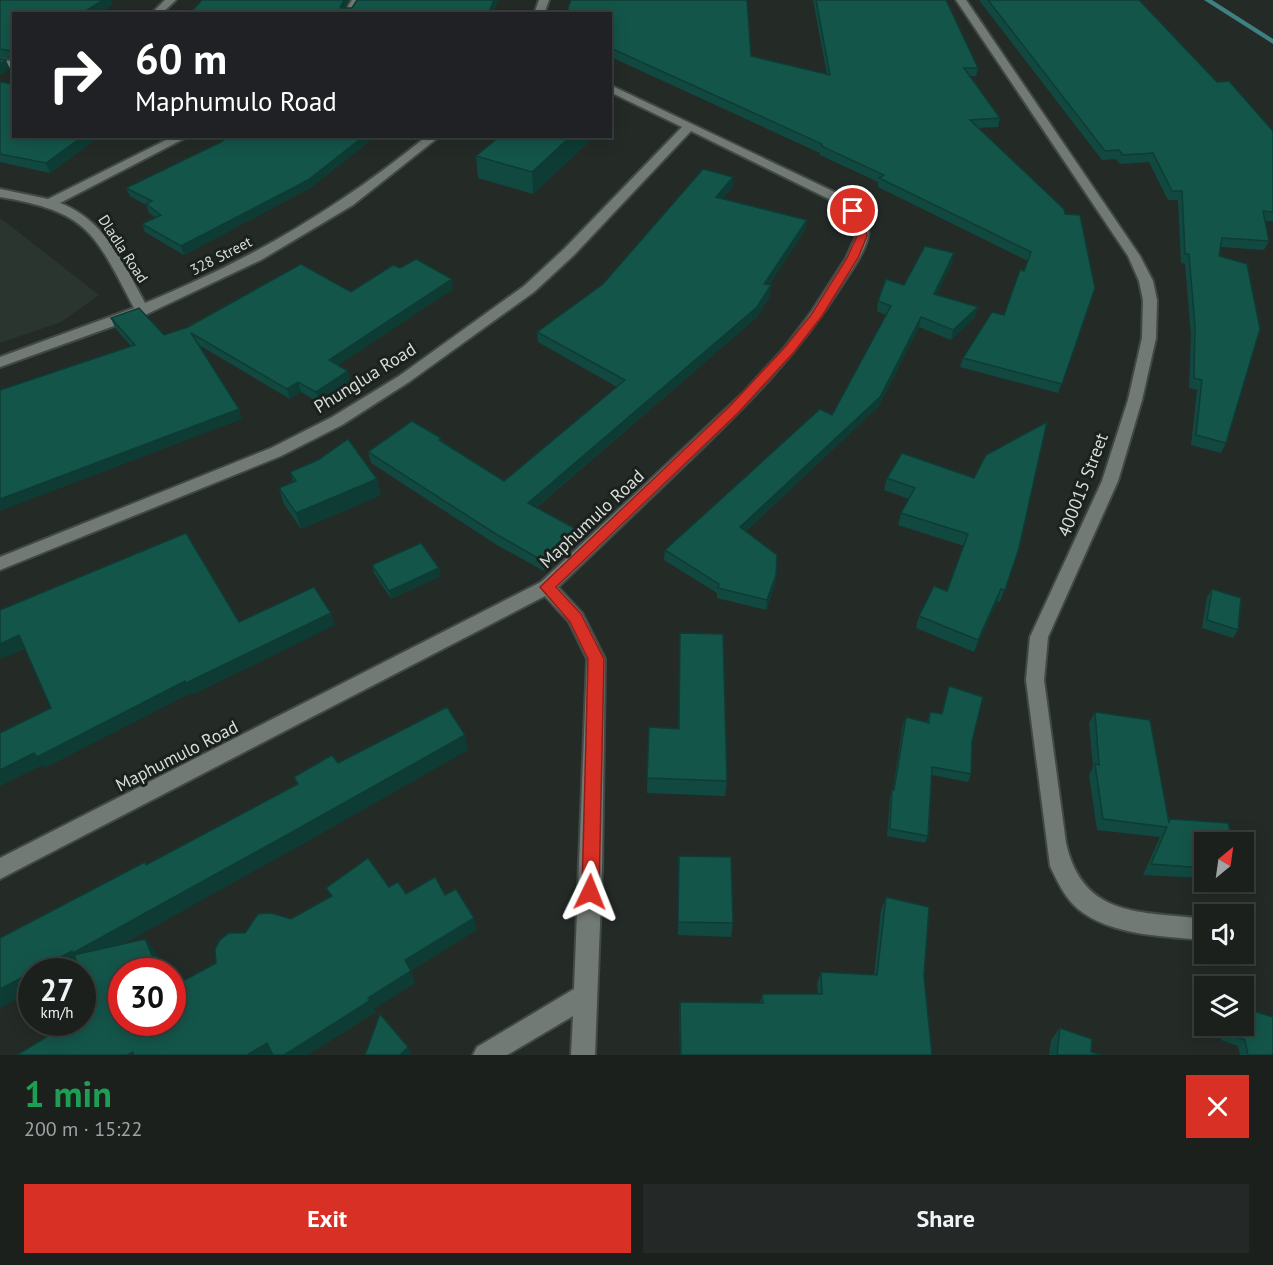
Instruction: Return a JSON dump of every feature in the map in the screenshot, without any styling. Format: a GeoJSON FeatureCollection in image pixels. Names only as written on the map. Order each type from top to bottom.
{"type":"FeatureCollection","features":[{"type":"Feature","properties":{"kind":"street"},"geometry":{"type":"LineString","coordinates":[[157,12],[171,0]]}},
{"type":"Feature","properties":{"kind":"street","name":"400015 Street"},"geometry":{"type":"LineString","coordinates":[[961,0],[1134,256],[1146,281],[1150,300],[1149,338],[1135,400],[1110,481],[1039,637],[1035,680],[1053,822],[1061,866],[1071,885],[1086,902],[1115,917],[1194,928]]}},
{"type":"Feature","properties":{"kind":"street","name":"Maphumulo Road"},"geometry":{"type":"LineString","coordinates":[[0,869],[547,587],[700,442],[790,350],[816,316],[852,258],[862,236],[860,223],[853,211],[839,199],[612,89]]}},
{"type":"Feature","properties":{"kind":"street","name":"Phunglua Road"},"geometry":{"type":"LineString","coordinates":[[0,564],[276,452],[337,421],[404,379],[529,289],[569,252],[689,127]]}},
{"type":"Feature","properties":{"kind":"street"},"geometry":{"type":"LineString","coordinates":[[50,203],[180,138]]}},
{"type":"Feature","properties":{"kind":"street","name":"328 Street"},"geometry":{"type":"LineString","coordinates":[[0,362],[142,311],[242,265],[336,211],[432,138]]}},
{"type":"Feature","properties":{"kind":"street","name":"Dladla Road"},"geometry":{"type":"LineString","coordinates":[[0,193],[50,203],[86,221],[102,243],[142,311]]}},
{"type":"Feature","properties":{"kind":"street"},"geometry":{"type":"LineString","coordinates":[[547,587],[576,618],[596,659],[595,762],[583,1055]]}},
{"type":"Feature","properties":{"kind":"street"},"geometry":{"type":"LineString","coordinates":[[485,1055],[585,996]]}},
{"type":"Feature","properties":{"kind":"shaded area"},"geometry":{"type":"Polygon","coordinates":[[[0,219],[99,295],[61,322],[0,343],[0,219]]]}},
{"type":"Feature","properties":{"kind":"building"},"geometry":{"type":"Polygon","coordinates":[[[0,0],[103,0],[84,12],[12,12],[12,56],[11,51],[0,49],[0,0]]]}},
{"type":"Feature","properties":{"kind":"building"},"geometry":{"type":"Polygon","coordinates":[[[202,0],[344,0],[340,8],[352,8],[357,0],[494,0],[489,12],[191,12],[202,0]]]}},
{"type":"Feature","properties":{"kind":"building"},"geometry":{"type":"Polygon","coordinates":[[[571,0],[747,0],[751,56],[830,75],[816,0],[946,0],[978,68],[964,68],[1000,118],[970,120],[1064,209],[1065,214],[1080,215],[1095,288],[1062,384],[963,358],[992,312],[1004,315],[1020,270],[1024,271],[1031,252],[879,178],[884,175],[821,146],[822,144],[612,50],[612,12],[567,12],[571,0]]]}},
{"type":"Feature","properties":{"kind":"building"},"geometry":{"type":"Polygon","coordinates":[[[988,0],[1139,0],[1217,82],[1229,81],[1273,131],[1273,212],[1263,211],[1269,241],[1222,238],[1219,256],[1247,264],[1260,329],[1226,443],[1196,435],[1202,380],[1194,378],[1195,326],[1189,254],[1185,254],[1182,191],[1172,191],[1153,153],[1123,155],[1119,150],[1105,151],[988,0]]]}},
{"type":"Feature","properties":{"kind":"building"},"geometry":{"type":"Polygon","coordinates":[[[0,82],[12,84],[12,138],[80,138],[46,163],[0,154],[0,82]]]}},
{"type":"Feature","properties":{"kind":"building"},"geometry":{"type":"Polygon","coordinates":[[[226,138],[361,138],[308,180],[181,246],[142,224],[161,215],[146,204],[152,201],[126,188],[226,138]]]}},
{"type":"Feature","properties":{"kind":"building"},"geometry":{"type":"Polygon","coordinates":[[[498,138],[569,138],[532,172],[476,156],[498,138]]]}},
{"type":"Feature","properties":{"kind":"building"},"geometry":{"type":"Polygon","coordinates":[[[703,169],[733,177],[716,197],[807,220],[764,284],[771,285],[757,307],[528,503],[576,529],[543,561],[496,534],[368,452],[412,421],[504,481],[625,380],[537,332],[603,284],[703,169]]]}},
{"type":"Feature","properties":{"kind":"building"},"geometry":{"type":"Polygon","coordinates":[[[925,246],[954,253],[934,294],[978,307],[953,330],[921,317],[880,397],[740,527],[777,555],[776,575],[767,600],[718,588],[719,584],[665,550],[820,409],[832,415],[891,306],[878,301],[886,279],[904,285],[925,246]]]}},
{"type":"Feature","properties":{"kind":"building"},"geometry":{"type":"Polygon","coordinates":[[[416,259],[452,279],[329,360],[348,371],[316,392],[298,382],[287,389],[191,333],[239,409],[0,499],[0,390],[135,345],[111,318],[139,308],[164,335],[188,327],[301,264],[351,292],[393,265],[400,268],[416,259]]]}},
{"type":"Feature","properties":{"kind":"building"},"geometry":{"type":"Polygon","coordinates":[[[1047,422],[1019,548],[1005,590],[1001,589],[978,640],[919,616],[934,586],[947,591],[968,534],[901,513],[915,488],[887,478],[902,453],[974,478],[986,455],[1047,422]]]}},
{"type":"Feature","properties":{"kind":"building"},"geometry":{"type":"Polygon","coordinates":[[[348,439],[377,479],[296,513],[279,488],[296,481],[290,472],[318,460],[348,439]]]}},
{"type":"Feature","properties":{"kind":"building"},"geometry":{"type":"Polygon","coordinates":[[[186,533],[239,622],[314,587],[331,613],[186,683],[185,681],[37,757],[34,753],[0,770],[0,733],[51,708],[19,635],[0,644],[0,610],[186,533]]]}},
{"type":"Feature","properties":{"kind":"building"},"geometry":{"type":"Polygon","coordinates":[[[421,543],[439,568],[389,591],[372,565],[421,543]]]}},
{"type":"Feature","properties":{"kind":"building"},"geometry":{"type":"Polygon","coordinates":[[[1212,589],[1241,598],[1238,630],[1207,620],[1212,589]]]}},
{"type":"Feature","properties":{"kind":"building"},"geometry":{"type":"Polygon","coordinates":[[[680,633],[723,634],[727,781],[647,778],[649,727],[679,729],[680,633]]]}},
{"type":"Feature","properties":{"kind":"building"},"geometry":{"type":"Polygon","coordinates":[[[949,686],[983,697],[972,741],[971,774],[932,767],[928,836],[890,829],[892,789],[894,790],[906,717],[929,723],[930,712],[942,714],[949,686]]]}},
{"type":"Feature","properties":{"kind":"building"},"geometry":{"type":"Polygon","coordinates":[[[447,707],[465,735],[73,953],[72,951],[59,958],[18,958],[18,980],[0,989],[0,938],[145,862],[146,865],[298,784],[294,777],[332,755],[338,763],[447,707]]]}},
{"type":"Feature","properties":{"kind":"building"},"geometry":{"type":"Polygon","coordinates":[[[1095,712],[1150,720],[1169,823],[1170,819],[1228,823],[1231,832],[1194,832],[1194,867],[1151,864],[1167,827],[1103,819],[1095,764],[1099,765],[1095,712]]]}},
{"type":"Feature","properties":{"kind":"building"},"geometry":{"type":"Polygon","coordinates":[[[679,856],[731,857],[733,923],[678,922],[679,856]]]}},
{"type":"Feature","properties":{"kind":"building"},"geometry":{"type":"Polygon","coordinates":[[[368,858],[389,887],[398,882],[406,894],[435,877],[445,895],[456,889],[474,918],[405,960],[411,971],[368,998],[371,1000],[284,1055],[273,1055],[267,1043],[247,1055],[134,1055],[133,1052],[127,1055],[17,1055],[48,1036],[96,1036],[96,958],[75,958],[74,955],[145,939],[153,958],[108,958],[108,1036],[186,1036],[186,979],[216,963],[215,949],[220,940],[229,933],[245,933],[258,914],[271,913],[291,919],[332,896],[326,888],[368,858]]]}},
{"type":"Feature","properties":{"kind":"building"},"geometry":{"type":"Polygon","coordinates":[[[886,897],[929,907],[924,976],[932,1055],[681,1055],[680,1002],[763,1003],[762,994],[822,994],[821,972],[877,975],[886,897]]]}},
{"type":"Feature","properties":{"kind":"building"},"geometry":{"type":"Polygon","coordinates":[[[1254,1011],[1273,1017],[1273,1055],[1248,1055],[1245,1040],[1233,1036],[1254,1036],[1254,1011]]]}},
{"type":"Feature","properties":{"kind":"building"},"geometry":{"type":"Polygon","coordinates":[[[380,1014],[408,1047],[400,1055],[365,1055],[380,1014]]]}},
{"type":"Feature","properties":{"kind":"building"},"geometry":{"type":"Polygon","coordinates":[[[1060,1028],[1092,1039],[1091,1052],[1102,1055],[1057,1055],[1060,1028]]]}},
{"type":"Feature","properties":{"kind":"waterway"},"geometry":{"type":"LineString","coordinates":[[1207,0],[1273,42]]}},
{"type":"Feature","properties":{"kind":"route"},"geometry":{"type":"LineString","coordinates":[[590,892],[596,659],[576,618],[547,587],[734,410],[790,350],[816,316],[852,258],[862,236],[860,223],[853,211]]}}]}
